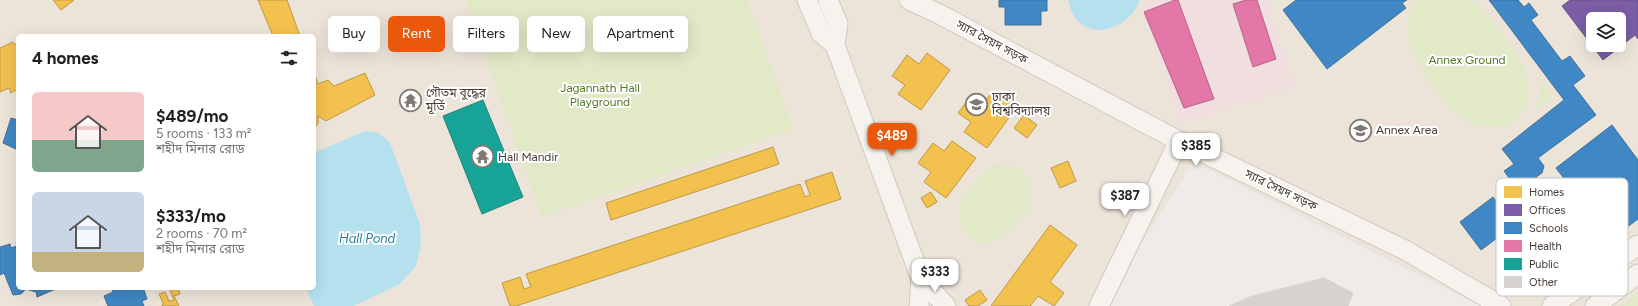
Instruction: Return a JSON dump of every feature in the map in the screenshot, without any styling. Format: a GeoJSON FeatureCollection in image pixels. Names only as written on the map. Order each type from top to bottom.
{"type":"FeatureCollection","features":[{"type":"Feature","properties":{"kind":"main road"},"geometry":{"type":"LineString","coordinates":[[807,0],[821,33],[835,45]]}},
{"type":"Feature","properties":{"kind":"main road"},"geometry":{"type":"LineString","coordinates":[[828,0],[838,24],[835,45],[921,279],[946,306]]}},
{"type":"Feature","properties":{"kind":"main road","name":"স্যার সৈয়দ সড়ক"},"geometry":{"type":"LineString","coordinates":[[909,0],[941,15],[1179,141],[1406,250],[1501,306]]}},
{"type":"Feature","properties":{"kind":"main road"},"geometry":{"type":"LineString","coordinates":[[1099,306],[1179,141]]}},
{"type":"Feature","properties":{"kind":"main road"},"geometry":{"type":"LineString","coordinates":[[1628,252],[1638,245]]}},
{"type":"Feature","properties":{"kind":"main road"},"geometry":{"type":"LineString","coordinates":[[1628,281],[1638,274]]}},
{"type":"Feature","properties":{"kind":"main road"},"geometry":{"type":"LineString","coordinates":[[919,306],[921,279]]}},
{"type":"Feature","properties":{"kind":"main road"},"geometry":{"type":"LineString","coordinates":[[1552,306],[1566,296]]}},
{"type":"Feature","properties":{"kind":"main road"},"geometry":{"type":"LineString","coordinates":[[1595,306],[1608,296]]}},
{"type":"Feature","properties":{"kind":"shaded area","name":"ঢাকা বিশ্ববিদ্যালয়"},"geometry":{"type":"Polygon","coordinates":[[[0,0],[1638,0],[1638,306],[1480,306],[1193,162],[1102,306],[0,306],[0,0]]]}},
{"type":"Feature","properties":{"kind":"shaded area"},"geometry":{"type":"Polygon","coordinates":[[[1151,0],[1267,0],[1295,87],[1180,124],[1141,3],[1151,0]]]}},
{"type":"Feature","properties":{"kind":"green space","name":"Jagannath Hall Playground"},"geometry":{"type":"Polygon","coordinates":[[[466,0],[747,0],[793,129],[542,217],[484,52],[519,52],[519,16],[472,16],[466,0]]]}},
{"type":"Feature","properties":{"kind":"green space","name":"Annex Ground"},"geometry":{"type":"Polygon","coordinates":[[[1419,0],[1467,0],[1483,10],[1492,20],[1515,52],[1524,69],[1527,79],[1529,91],[1528,103],[1523,113],[1518,118],[1508,124],[1500,126],[1478,126],[1468,122],[1443,100],[1420,66],[1411,47],[1408,29],[1410,13],[1419,0]]]}},
{"type":"Feature","properties":{"kind":"green space"},"geometry":{"type":"Polygon","coordinates":[[[1537,74],[1553,97],[1535,110],[1540,92],[1537,74]]]}},
{"type":"Feature","properties":{"kind":"green space"},"geometry":{"type":"Polygon","coordinates":[[[995,163],[1019,168],[1030,179],[1030,209],[998,241],[978,243],[966,233],[960,223],[959,213],[961,203],[972,186],[995,163]]]}},
{"type":"Feature","properties":{"kind":"green space"},"geometry":{"type":"Polygon","coordinates":[[[1638,292],[1638,306],[1620,306],[1638,292]]]}},
{"type":"Feature","properties":{"kind":"water"},"geometry":{"type":"Polygon","coordinates":[[[1068,0],[1140,0],[1136,9],[1122,23],[1104,30],[1094,30],[1085,26],[1075,18],[1068,0]]]}},
{"type":"Feature","properties":{"kind":"water","name":"Hall Pond"},"geometry":{"type":"Polygon","coordinates":[[[365,131],[379,133],[390,143],[420,224],[421,244],[416,266],[400,284],[354,306],[314,306],[307,290],[316,290],[316,152],[365,131]]]}},
{"type":"Feature","properties":{"kind":"building: Homes"},"geometry":{"type":"Polygon","coordinates":[[[53,0],[74,0],[61,10],[53,0]]]}},
{"type":"Feature","properties":{"kind":"building: Homes"},"geometry":{"type":"Polygon","coordinates":[[[258,0],[287,0],[299,34],[272,34],[258,0]]]}},
{"type":"Feature","properties":{"kind":"building: Homes"},"geometry":{"type":"Polygon","coordinates":[[[13,42],[16,44],[16,90],[11,93],[9,88],[0,92],[0,48],[13,42]]]}},
{"type":"Feature","properties":{"kind":"building: Homes"},"geometry":{"type":"Polygon","coordinates":[[[927,53],[950,70],[921,110],[898,94],[905,85],[892,76],[907,55],[919,64],[927,53]]]}},
{"type":"Feature","properties":{"kind":"building: Homes"},"geometry":{"type":"Polygon","coordinates":[[[365,73],[375,95],[326,121],[318,116],[318,123],[316,126],[316,78],[318,84],[328,80],[334,86],[365,73]]]}},
{"type":"Feature","properties":{"kind":"building: Homes"},"geometry":{"type":"Polygon","coordinates":[[[993,91],[1016,108],[987,148],[964,132],[971,122],[958,113],[973,93],[985,101],[993,91]]]}},
{"type":"Feature","properties":{"kind":"building: Homes"},"geometry":{"type":"Polygon","coordinates":[[[1024,115],[1037,125],[1027,138],[1014,128],[1024,115]]]}},
{"type":"Feature","properties":{"kind":"building: Homes"},"geometry":{"type":"Polygon","coordinates":[[[952,141],[976,158],[946,198],[924,182],[931,172],[918,163],[933,143],[944,151],[952,141]]]}},
{"type":"Feature","properties":{"kind":"building: Homes"},"geometry":{"type":"Polygon","coordinates":[[[773,147],[779,164],[611,220],[606,203],[773,147]]]}},
{"type":"Feature","properties":{"kind":"building: Homes"},"geometry":{"type":"Polygon","coordinates":[[[1068,161],[1076,181],[1060,188],[1051,168],[1068,161]]]}},
{"type":"Feature","properties":{"kind":"building: Homes"},"geometry":{"type":"Polygon","coordinates":[[[832,172],[841,199],[516,306],[510,306],[502,283],[520,277],[524,289],[531,287],[526,274],[800,184],[805,197],[810,195],[805,181],[832,172]]]}},
{"type":"Feature","properties":{"kind":"building: Homes"},"geometry":{"type":"Polygon","coordinates":[[[931,192],[937,202],[927,208],[921,198],[931,192]]]}},
{"type":"Feature","properties":{"kind":"building: Homes"},"geometry":{"type":"Polygon","coordinates":[[[1050,225],[1077,245],[1050,282],[1064,293],[1054,306],[1038,296],[1030,306],[991,306],[1050,225]]]}},
{"type":"Feature","properties":{"kind":"building: Homes"},"geometry":{"type":"Polygon","coordinates":[[[170,290],[179,290],[180,294],[174,296],[179,306],[162,306],[163,303],[159,294],[165,292],[169,301],[174,300],[170,290]]]}},
{"type":"Feature","properties":{"kind":"building: Homes"},"geometry":{"type":"Polygon","coordinates":[[[980,290],[987,300],[978,306],[969,306],[965,300],[980,290]]]}},
{"type":"Feature","properties":{"kind":"building: Offices"},"geometry":{"type":"Polygon","coordinates":[[[1570,0],[1638,0],[1638,39],[1635,35],[1626,42],[1626,12],[1586,12],[1586,38],[1562,6],[1570,0]]]}},
{"type":"Feature","properties":{"kind":"building: Offices"},"geometry":{"type":"Polygon","coordinates":[[[1597,52],[1613,52],[1603,60],[1597,52]]]}},
{"type":"Feature","properties":{"kind":"building: Schools"},"geometry":{"type":"Polygon","coordinates":[[[999,0],[1047,0],[1047,11],[1041,11],[1041,25],[1005,25],[1005,7],[999,7],[999,0]]]}},
{"type":"Feature","properties":{"kind":"building: Schools"},"geometry":{"type":"Polygon","coordinates":[[[1296,0],[1407,0],[1402,3],[1406,8],[1327,69],[1283,10],[1296,0]]]}},
{"type":"Feature","properties":{"kind":"building: Schools"},"geometry":{"type":"Polygon","coordinates":[[[1489,0],[1518,0],[1524,7],[1529,3],[1538,15],[1531,20],[1562,61],[1570,56],[1585,76],[1573,85],[1596,115],[1538,158],[1544,166],[1542,173],[1536,177],[1537,178],[1509,178],[1504,171],[1514,164],[1502,149],[1564,100],[1489,0]]]}},
{"type":"Feature","properties":{"kind":"building: Schools"},"geometry":{"type":"Polygon","coordinates":[[[11,118],[16,119],[16,149],[3,143],[11,118]]]}},
{"type":"Feature","properties":{"kind":"building: Schools"},"geometry":{"type":"Polygon","coordinates":[[[1612,125],[1638,160],[1638,219],[1628,226],[1628,178],[1564,178],[1556,168],[1612,125]]]}},
{"type":"Feature","properties":{"kind":"building: Schools"},"geometry":{"type":"Polygon","coordinates":[[[1493,197],[1496,201],[1496,239],[1481,250],[1460,222],[1493,197]]]}},
{"type":"Feature","properties":{"kind":"building: Schools"},"geometry":{"type":"Polygon","coordinates":[[[10,244],[11,248],[16,246],[16,290],[25,290],[21,294],[13,295],[4,273],[0,275],[0,247],[10,244]]]}},
{"type":"Feature","properties":{"kind":"building: Schools"},"geometry":{"type":"Polygon","coordinates":[[[29,290],[53,290],[37,297],[36,292],[29,290]]]}},
{"type":"Feature","properties":{"kind":"building: Schools"},"geometry":{"type":"Polygon","coordinates":[[[112,290],[144,290],[147,299],[142,301],[144,306],[108,306],[104,296],[113,292],[112,290]]]}},
{"type":"Feature","properties":{"kind":"building: Health"},"geometry":{"type":"Polygon","coordinates":[[[1178,0],[1214,99],[1184,108],[1144,12],[1178,0]]]}},
{"type":"Feature","properties":{"kind":"building: Health"},"geometry":{"type":"Polygon","coordinates":[[[1246,0],[1257,0],[1276,59],[1253,67],[1233,4],[1246,0]]]}},
{"type":"Feature","properties":{"kind":"building: Public","name":"Hall Mandir"},"geometry":{"type":"Polygon","coordinates":[[[483,100],[523,197],[482,214],[443,116],[483,100]]]}},
{"type":"Feature","properties":{"kind":"building: Other"},"geometry":{"type":"Polygon","coordinates":[[[1324,278],[1353,293],[1348,306],[1229,306],[1252,296],[1324,278]]]}},
{"type":"Feature","properties":{"kind":"place","name":"গৌতম বুদ্ধের মূর্তি"},"geometry":{"type":"Point","coordinates":[411,100]}},
{"type":"Feature","properties":{"kind":"place","name":"ঢাকা বিশ্ববিদ্যালয়"},"geometry":{"type":"Point","coordinates":[976,104]}},
{"type":"Feature","properties":{"kind":"place","name":"Annex Area"},"geometry":{"type":"Point","coordinates":[1360,130]}},
{"type":"Feature","properties":{"kind":"place","name":"Hall Mandir"},"geometry":{"type":"Point","coordinates":[483,157]}}]}
